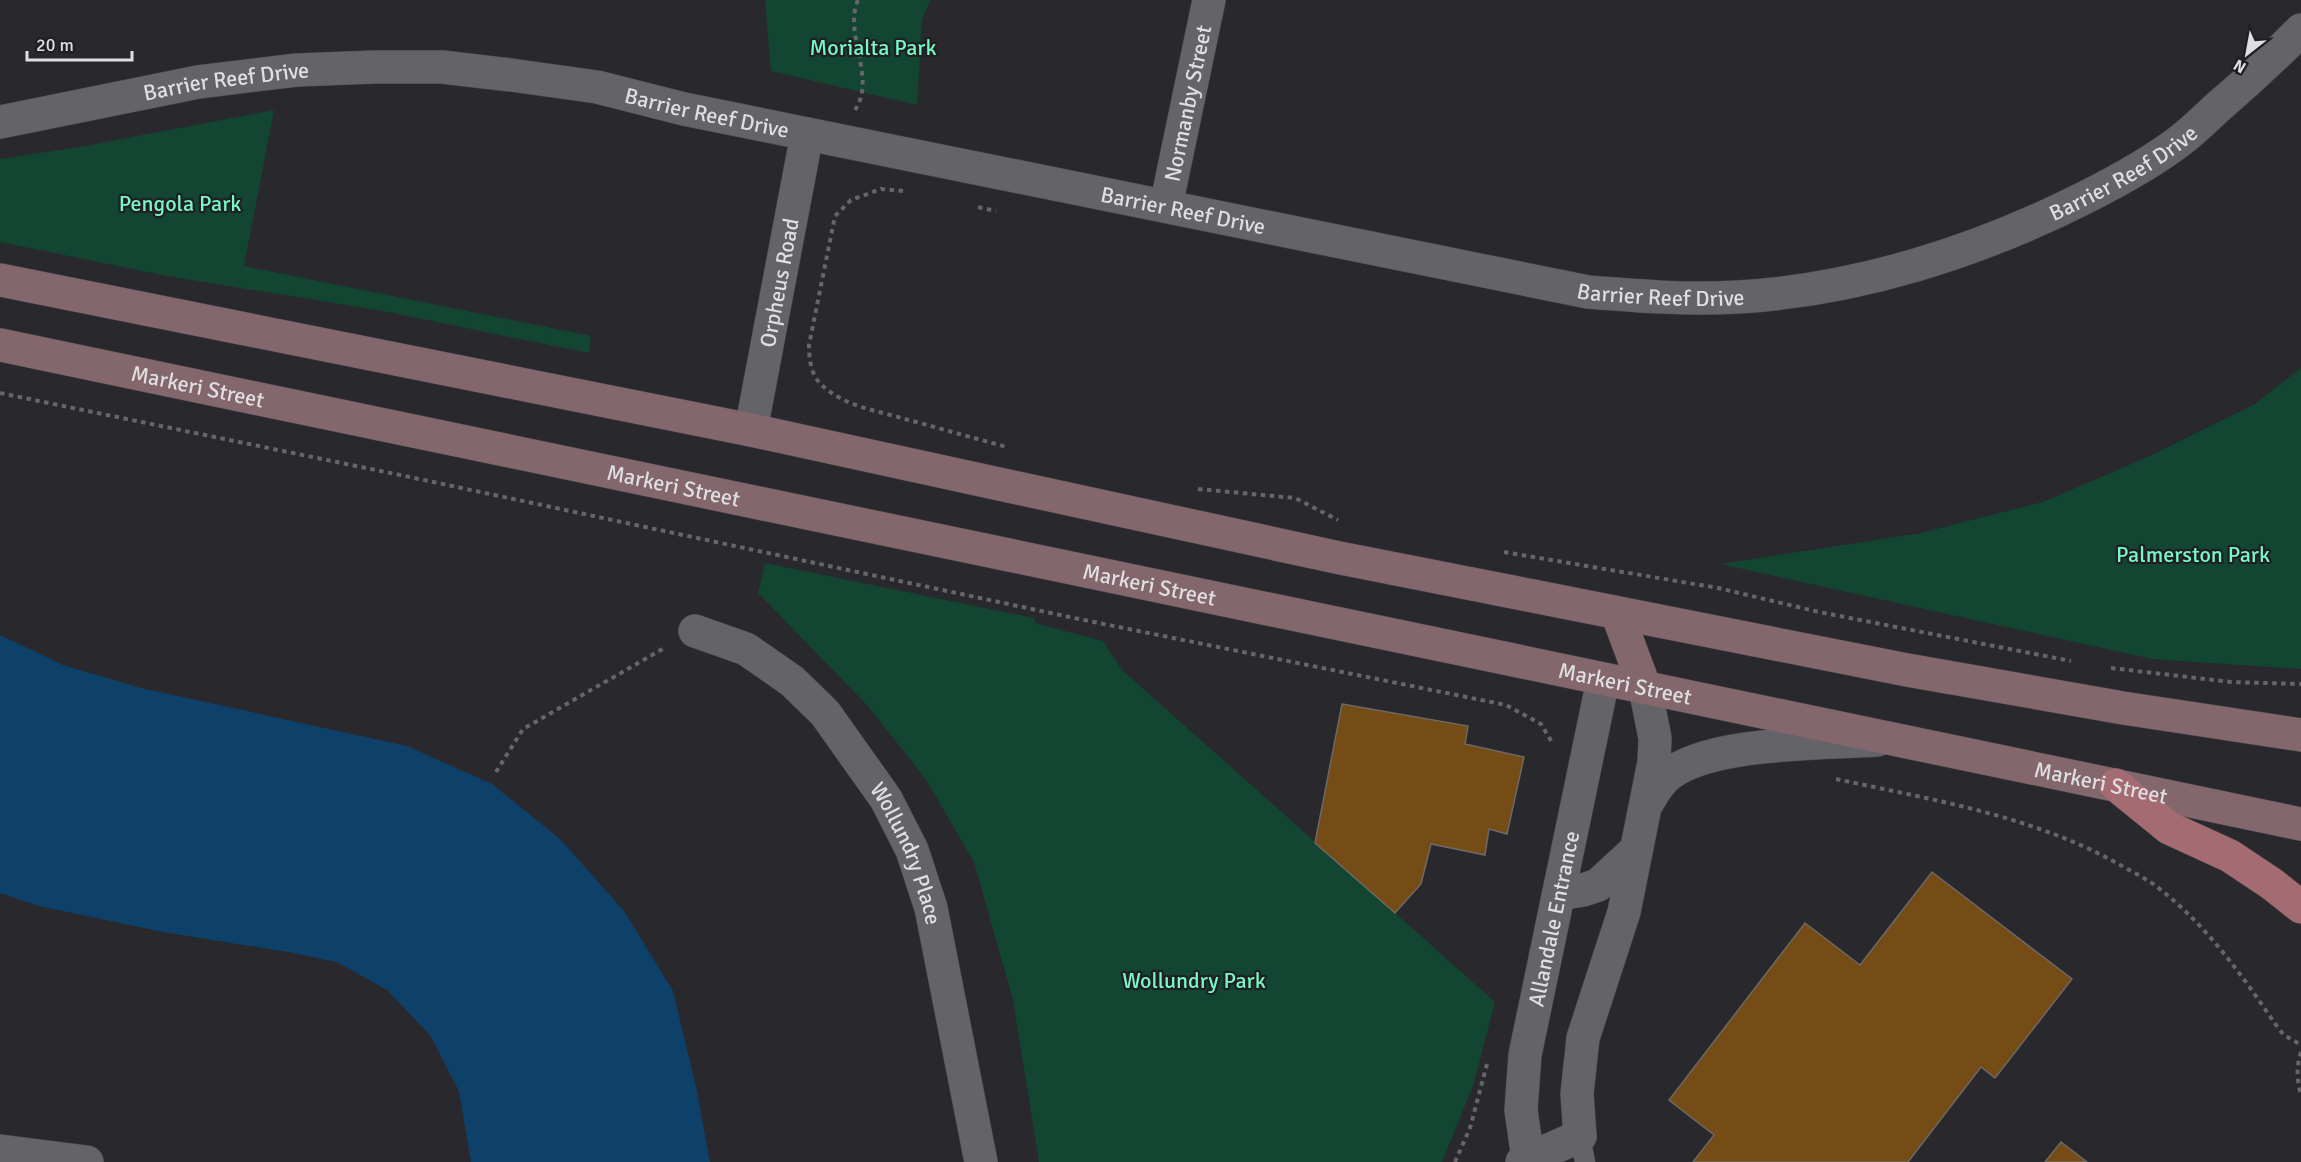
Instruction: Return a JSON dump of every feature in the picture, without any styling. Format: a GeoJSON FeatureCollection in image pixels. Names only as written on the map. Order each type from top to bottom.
{"type":"FeatureCollection","features":[{"type":"Feature","properties":{"kind":"main road"},"geometry":{"type":"LineString","coordinates":[[0,280],[751,430],[1340,558],[1617,613],[1907,670],[2123,708],[2301,735]]}},
{"type":"Feature","properties":{"kind":"main road","name":"Markeri Street"},"geometry":{"type":"LineString","coordinates":[[0,345],[2301,824]]}},
{"type":"Feature","properties":{"kind":"main road"},"geometry":{"type":"LineString","coordinates":[[1603,680],[1617,613]]}},
{"type":"Feature","properties":{"kind":"main road"},"geometry":{"type":"LineString","coordinates":[[1617,613],[1645,688]]}},
{"type":"Feature","properties":{"kind":"main road"},"geometry":{"type":"LineString","coordinates":[[2116,785],[2169,828],[2230,856],[2301,907]]}},
{"type":"Feature","properties":{"kind":"street","name":"Normanby Street"},"geometry":{"type":"LineString","coordinates":[[1166,206],[1209,0]]}},
{"type":"Feature","properties":{"kind":"street","name":"Barrier Reef Drive"},"geometry":{"type":"LineString","coordinates":[[0,122],[198,82],[286,71],[442,67],[597,87],[684,109],[1588,292],[1669,298],[1739,297],[1798,290],[1869,277],[1995,239],[2058,211],[2126,177],[2182,140],[2264,68],[2301,30]]}},
{"type":"Feature","properties":{"kind":"street","name":"Orpheus Road"},"geometry":{"type":"LineString","coordinates":[[751,430],[807,134]]}},
{"type":"Feature","properties":{"kind":"street","name":"Wollundry Place"},"geometry":{"type":"LineString","coordinates":[[695,631],[746,649],[792,681],[825,713],[886,800],[912,850],[931,908],[981,1162]]}},
{"type":"Feature","properties":{"kind":"street","name":"Allandale Entrance"},"geometry":{"type":"LineString","coordinates":[[1603,680],[1522,1074],[1521,1110],[1526,1161],[1576,1153],[1577,1094],[1583,1038],[1617,935],[1654,762],[1655,738],[1645,688]]}},
{"type":"Feature","properties":{"kind":"street"},"geometry":{"type":"LineString","coordinates":[[1646,804],[1667,776],[1693,762],[1714,755],[1751,749],[1897,739]]}},
{"type":"Feature","properties":{"kind":"street"},"geometry":{"type":"LineString","coordinates":[[1559,894],[1598,885],[1636,850]]}},
{"type":"Feature","properties":{"kind":"street"},"geometry":{"type":"LineString","coordinates":[[0,1151],[87,1162]]}},
{"type":"Feature","properties":{"kind":"path"},"geometry":{"type":"LineString","coordinates":[[849,142],[855,111],[864,90],[855,31],[854,9],[858,0]]}},
{"type":"Feature","properties":{"kind":"path"},"geometry":{"type":"LineString","coordinates":[[904,191],[881,189],[851,200],[835,216],[809,345],[813,372],[822,386],[837,397],[870,409],[1016,450]]}},
{"type":"Feature","properties":{"kind":"path"},"geometry":{"type":"LineString","coordinates":[[973,205],[996,211]]}},
{"type":"Feature","properties":{"kind":"path"},"geometry":{"type":"LineString","coordinates":[[0,393],[417,478],[1079,619],[1506,705],[1541,724],[1556,747]]}},
{"type":"Feature","properties":{"kind":"path"},"geometry":{"type":"LineString","coordinates":[[1187,488],[1295,498],[1342,522]]}},
{"type":"Feature","properties":{"kind":"path"},"geometry":{"type":"LineString","coordinates":[[1501,552],[1718,588],[1819,612],[2080,663]]}},
{"type":"Feature","properties":{"kind":"path"},"geometry":{"type":"LineString","coordinates":[[496,772],[523,729],[695,631]]}},
{"type":"Feature","properties":{"kind":"path"},"geometry":{"type":"LineString","coordinates":[[2102,667],[2230,682],[2301,684]]}},
{"type":"Feature","properties":{"kind":"path"},"geometry":{"type":"LineString","coordinates":[[1825,777],[1988,812],[2028,824],[2110,858],[2160,889],[2184,910],[2237,969],[2284,1035],[2301,1045]]}},
{"type":"Feature","properties":{"kind":"path"},"geometry":{"type":"LineString","coordinates":[[2301,1053],[2297,1069],[2301,1095]]}},
{"type":"Feature","properties":{"kind":"path"},"geometry":{"type":"LineString","coordinates":[[1455,1162],[1470,1128],[1489,1055]]}},
{"type":"Feature","properties":{"kind":"green space","name":"Morialta Park"},"geometry":{"type":"Polygon","coordinates":[[[765,0],[930,0],[922,20],[917,105],[771,71],[765,0]]]}},
{"type":"Feature","properties":{"kind":"green space","name":"Pengola Park"},"geometry":{"type":"Polygon","coordinates":[[[274,110],[244,266],[591,336],[589,353],[383,311],[167,276],[0,242],[0,159],[85,146],[274,110]]]}},
{"type":"Feature","properties":{"kind":"green space","name":"Palmerston Park"},"geometry":{"type":"Polygon","coordinates":[[[2301,368],[2301,669],[2152,659],[1720,564],[1921,533],[2043,502],[2150,456],[2255,404],[2301,368]]]}},
{"type":"Feature","properties":{"kind":"green space","name":"Wollundry Park"},"geometry":{"type":"Polygon","coordinates":[[[765,563],[1034,618],[1035,623],[1103,641],[1122,670],[1495,1002],[1473,1086],[1442,1162],[1039,1162],[1013,1000],[974,862],[925,778],[867,705],[758,593],[765,563]]]}},
{"type":"Feature","properties":{"kind":"water"},"geometry":{"type":"Polygon","coordinates":[[[0,635],[63,665],[141,688],[407,746],[492,784],[560,839],[624,911],[673,991],[696,1087],[710,1162],[471,1162],[459,1091],[430,1035],[387,990],[337,962],[163,932],[39,906],[0,893],[0,635]]]}},
{"type":"Feature","properties":{"kind":"building"},"geometry":{"type":"Polygon","coordinates":[[[1342,704],[1468,726],[1465,744],[1524,757],[1507,834],[1489,829],[1485,855],[1431,844],[1421,884],[1395,913],[1315,843],[1342,704]]]}},
{"type":"Feature","properties":{"kind":"building"},"geometry":{"type":"Polygon","coordinates":[[[1932,872],[2072,979],[1995,1078],[1981,1067],[1908,1162],[1693,1162],[1714,1135],[1669,1100],[1805,923],[1860,965],[1932,872]]]}},
{"type":"Feature","properties":{"kind":"building"},"geometry":{"type":"Polygon","coordinates":[[[2061,1142],[2087,1162],[2045,1162],[2061,1142]]]}}]}
